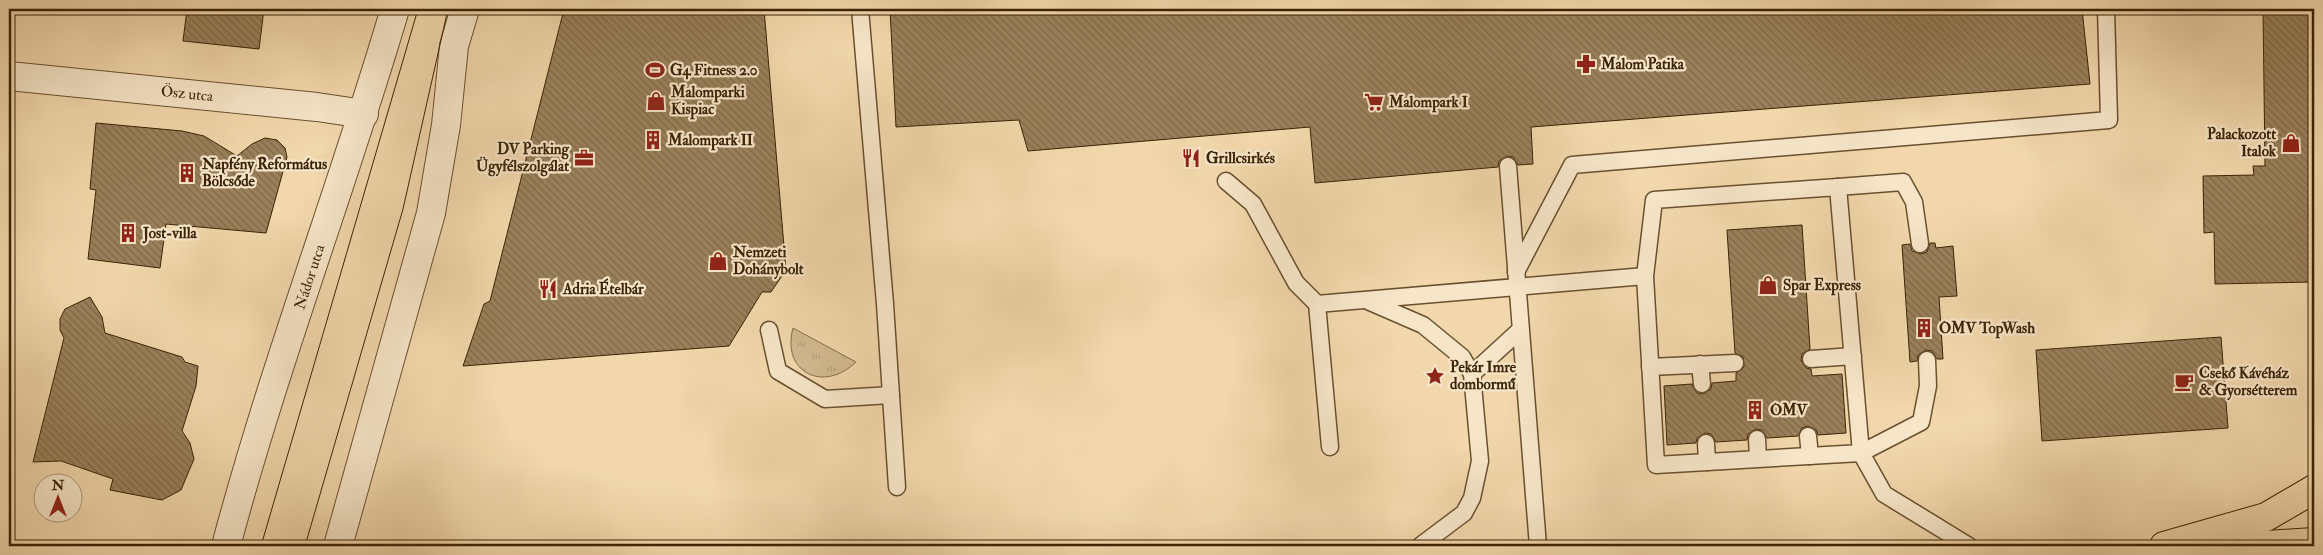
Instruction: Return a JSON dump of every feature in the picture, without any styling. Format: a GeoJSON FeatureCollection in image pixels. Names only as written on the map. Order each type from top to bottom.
{"type":"FeatureCollection","features":[{"type":"Feature","properties":{"kind":"main road"},"geometry":{"type":"LineString","coordinates":[[2164,546],[2266,516],[2314,489]]}},
{"type":"Feature","properties":{"kind":"main road"},"geometry":{"type":"LineString","coordinates":[[2251,546],[2314,542]]}},
{"type":"Feature","properties":{"kind":"street","name":"Nádor utca"},"geometry":{"type":"LineString","coordinates":[[226,546],[254,447],[364,114],[396,9]]}},
{"type":"Feature","properties":{"kind":"street"},"geometry":{"type":"LineString","coordinates":[[338,546],[431,213],[446,125],[454,46],[465,9]]}},
{"type":"Feature","properties":{"kind":"street","name":"Ösz utca"},"geometry":{"type":"LineString","coordinates":[[9,76],[317,107],[364,114]]}},
{"type":"Feature","properties":{"kind":"lane"},"geometry":{"type":"LineString","coordinates":[[860,9],[891,395],[896,488]]}},
{"type":"Feature","properties":{"kind":"lane"},"geometry":{"type":"LineString","coordinates":[[1516,272],[1572,164],[2109,120],[2106,9]]}},
{"type":"Feature","properties":{"kind":"lane"},"geometry":{"type":"LineString","coordinates":[[1508,166],[1538,546]]}},
{"type":"Feature","properties":{"kind":"lane"},"geometry":{"type":"LineString","coordinates":[[1226,181],[1253,204],[1296,283],[1316,304],[1330,447]]}},
{"type":"Feature","properties":{"kind":"lane"},"geometry":{"type":"LineString","coordinates":[[1920,244],[1914,202],[1903,182],[1654,200],[1645,276],[1656,465],[1861,453],[1921,422],[1928,386],[1927,360]]}},
{"type":"Feature","properties":{"kind":"lane"},"geometry":{"type":"LineString","coordinates":[[1838,187],[1861,453],[1884,494],[1969,546]]}},
{"type":"Feature","properties":{"kind":"lane"},"geometry":{"type":"LineString","coordinates":[[1316,304],[1645,276]]}},
{"type":"Feature","properties":{"kind":"lane"},"geometry":{"type":"LineString","coordinates":[[1368,301],[1423,325],[1462,358],[1472,374],[1480,461],[1472,498],[1464,513],[1420,546]]}},
{"type":"Feature","properties":{"kind":"lane"},"geometry":{"type":"LineString","coordinates":[[769,330],[778,371],[825,399],[891,395]]}},
{"type":"Feature","properties":{"kind":"lane"},"geometry":{"type":"LineString","coordinates":[[1472,374],[1520,330]]}},
{"type":"Feature","properties":{"kind":"lane"},"geometry":{"type":"LineString","coordinates":[[1810,359],[1853,356]]}},
{"type":"Feature","properties":{"kind":"lane"},"geometry":{"type":"LineString","coordinates":[[1650,367],[1735,363]]}},
{"type":"Feature","properties":{"kind":"lane"},"geometry":{"type":"LineString","coordinates":[[1700,364],[1702,384]]}},
{"type":"Feature","properties":{"kind":"lane"},"geometry":{"type":"LineString","coordinates":[[1808,436],[1810,456]]}},
{"type":"Feature","properties":{"kind":"lane"},"geometry":{"type":"LineString","coordinates":[[1757,439],[1758,458]]}},
{"type":"Feature","properties":{"kind":"lane"},"geometry":{"type":"LineString","coordinates":[[1706,442],[1707,462]]}},
{"type":"Feature","properties":{"kind":"green space"},"geometry":{"type":"Polygon","coordinates":[[[793,328],[856,362],[844,371],[831,376],[819,377],[808,374],[799,367],[793,357],[791,344],[793,328]]]}},
{"type":"Feature","properties":{"kind":"building"},"geometry":{"type":"Polygon","coordinates":[[[187,9],[264,9],[259,49],[183,41],[187,9]]]}},
{"type":"Feature","properties":{"kind":"building","name":"Malompark II"},"geometry":{"type":"Polygon","coordinates":[[[564,9],[764,9],[786,270],[771,292],[762,292],[729,346],[463,366],[484,304],[490,301],[564,9]]]}},
{"type":"Feature","properties":{"kind":"building","name":"Malompark I"},"geometry":{"type":"Polygon","coordinates":[[[890,9],[2082,9],[2090,84],[1531,127],[1533,164],[1518,165],[1513,157],[1507,156],[1499,161],[1498,167],[1315,183],[1310,127],[1028,151],[1019,120],[896,127],[890,9]]]}},
{"type":"Feature","properties":{"kind":"building"},"geometry":{"type":"Polygon","coordinates":[[[2263,9],[2314,9],[2314,282],[2215,284],[2214,232],[2204,233],[2203,176],[2254,175],[2253,166],[2265,166],[2263,9]]]}},
{"type":"Feature","properties":{"kind":"building","name":"Napfény Református Bölcsőde"},"geometry":{"type":"Polygon","coordinates":[[[96,123],[182,131],[204,136],[237,156],[252,144],[265,138],[277,140],[285,148],[287,157],[266,233],[166,224],[160,268],[88,259],[96,190],[90,189],[96,123]]]}},
{"type":"Feature","properties":{"kind":"building"},"geometry":{"type":"Polygon","coordinates":[[[1802,225],[1810,349],[1802,354],[1801,360],[1806,368],[1811,369],[1812,376],[1842,374],[1846,433],[1818,435],[1816,430],[1808,426],[1802,428],[1798,436],[1767,438],[1762,430],[1756,429],[1748,434],[1747,440],[1716,442],[1711,434],[1705,433],[1697,438],[1696,443],[1667,445],[1664,386],[1692,384],[1697,393],[1703,394],[1711,389],[1712,383],[1736,381],[1736,373],[1744,367],[1743,357],[1735,353],[1727,230],[1802,225]]]}},
{"type":"Feature","properties":{"kind":"building","name":"OMV TopWash"},"geometry":{"type":"Polygon","coordinates":[[[1930,243],[1935,243],[1936,248],[1953,246],[1957,296],[1939,297],[1943,359],[1937,359],[1932,351],[1926,350],[1918,355],[1917,361],[1910,362],[1902,245],[1910,244],[1912,251],[1921,254],[1927,252],[1930,243]]]}},
{"type":"Feature","properties":{"kind":"building"},"geometry":{"type":"Polygon","coordinates":[[[90,297],[102,317],[105,333],[182,357],[185,362],[198,366],[196,386],[182,431],[190,443],[194,459],[181,490],[162,500],[110,490],[113,479],[61,461],[33,462],[64,338],[60,330],[60,319],[65,309],[90,297]]]}},
{"type":"Feature","properties":{"kind":"building"},"geometry":{"type":"Polygon","coordinates":[[[2221,337],[2228,428],[2042,441],[2036,350],[2221,337]]]}},
{"type":"Feature","properties":{"kind":"tram line"},"geometry":{"type":"LineString","coordinates":[[261,546],[418,9]]}},
{"type":"Feature","properties":{"kind":"tram line"},"geometry":{"type":"LineString","coordinates":[[305,546],[403,209],[448,9]]}},
{"type":"Feature","properties":{"kind":"place","name":"Malom Patika"},"geometry":{"type":"Point","coordinates":[1586,64]}},
{"type":"Feature","properties":{"kind":"place","name":"G4 Fitness 2.0"},"geometry":{"type":"Point","coordinates":[655,70]}},
{"type":"Feature","properties":{"kind":"place","name":"Malomparki Kispiac"},"geometry":{"type":"Point","coordinates":[656,101]}},
{"type":"Feature","properties":{"kind":"place","name":"Malompark I"},"geometry":{"type":"Point","coordinates":[1374,102]}},
{"type":"Feature","properties":{"kind":"place","name":"Malompark II"},"geometry":{"type":"Point","coordinates":[653,140]}},
{"type":"Feature","properties":{"kind":"place","name":"Palackozott Italok"},"geometry":{"type":"Point","coordinates":[2291,143]}},
{"type":"Feature","properties":{"kind":"place","name":"DV Parking Ügyfélszolgálat"},"geometry":{"type":"Point","coordinates":[584,158]}},
{"type":"Feature","properties":{"kind":"place","name":"Grillcsirkés"},"geometry":{"type":"Point","coordinates":[1191,158]}},
{"type":"Feature","properties":{"kind":"place","name":"Napfény Református Bölcsőde"},"geometry":{"type":"Point","coordinates":[187,173]}},
{"type":"Feature","properties":{"kind":"place","name":"Jost-villa"},"geometry":{"type":"Point","coordinates":[128,233]}},
{"type":"Feature","properties":{"kind":"place","name":"Nemzeti Dohánybolt"},"geometry":{"type":"Point","coordinates":[718,261]}},
{"type":"Feature","properties":{"kind":"place","name":"Spar Express"},"geometry":{"type":"Point","coordinates":[1768,285]}},
{"type":"Feature","properties":{"kind":"place","name":"Adria Ételbár"},"geometry":{"type":"Point","coordinates":[548,289]}},
{"type":"Feature","properties":{"kind":"place","name":"OMV TopWash"},"geometry":{"type":"Point","coordinates":[1924,328]}},
{"type":"Feature","properties":{"kind":"place","name":"Pekár Imre dombormű"},"geometry":{"type":"Point","coordinates":[1435,376]}},
{"type":"Feature","properties":{"kind":"place","name":"Csekő Kávéház & Gyorsétterem"},"geometry":{"type":"Point","coordinates":[2184,382]}},
{"type":"Feature","properties":{"kind":"place","name":"OMV"},"geometry":{"type":"Point","coordinates":[1755,410]}}]}
